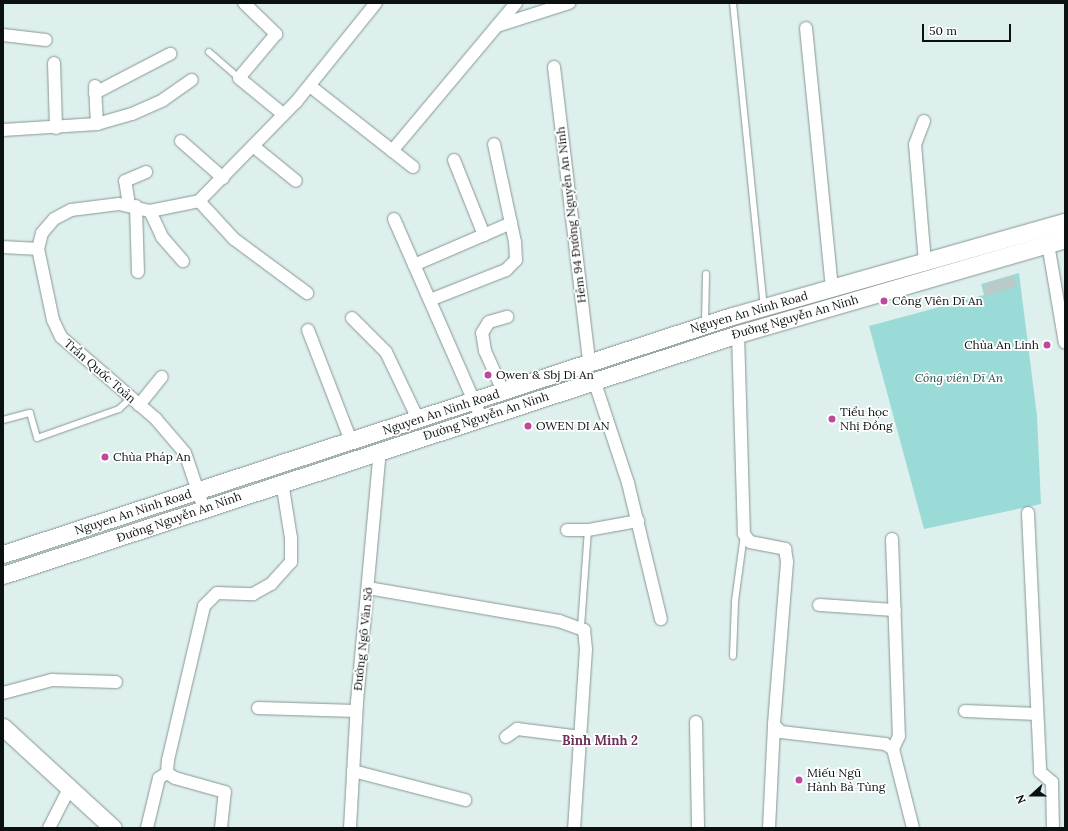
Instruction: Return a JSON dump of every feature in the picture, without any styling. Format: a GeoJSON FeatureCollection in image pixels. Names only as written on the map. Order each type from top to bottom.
{"type":"FeatureCollection","features":[{"type":"Feature","properties":{"kind":"main road","name":"Nguyen An Ninh Road"},"geometry":{"type":"LineString","coordinates":[[3,554],[474,401],[705,324],[764,306],[1065,222]]}},
{"type":"Feature","properties":{"kind":"main road"},"geometry":{"type":"LineString","coordinates":[[1044,227],[1048,244]]}},
{"type":"Feature","properties":{"kind":"main road","name":"Đường Nguyễn An Ninh"},"geometry":{"type":"LineString","coordinates":[[3,575],[282,482],[738,334],[1065,239]]}},
{"type":"Feature","properties":{"kind":"main road"},"geometry":{"type":"LineString","coordinates":[[732,316],[738,334]]}},
{"type":"Feature","properties":{"kind":"main road"},"geometry":{"type":"LineString","coordinates":[[3,727],[69,790],[113,828]]}},
{"type":"Feature","properties":{"kind":"street"},"geometry":{"type":"LineString","coordinates":[[244,3],[276,34],[239,78],[283,114]]}},
{"type":"Feature","properties":{"kind":"street"},"geometry":{"type":"LineString","coordinates":[[392,151],[516,3]]}},
{"type":"Feature","properties":{"kind":"street"},"geometry":{"type":"LineString","coordinates":[[497,26],[555,5],[569,3]]}},
{"type":"Feature","properties":{"kind":"street"},"geometry":{"type":"LineString","coordinates":[[3,247],[38,249],[42,233],[54,219],[71,210],[133,206],[150,211],[199,201],[223,178],[310,86],[371,5]]}},
{"type":"Feature","properties":{"kind":"street"},"geometry":{"type":"LineString","coordinates":[[806,28],[832,288]]}},
{"type":"Feature","properties":{"kind":"street"},"geometry":{"type":"LineString","coordinates":[[3,35],[46,40]]}},
{"type":"Feature","properties":{"kind":"street"},"geometry":{"type":"LineString","coordinates":[[97,124],[95,90],[170,54]]}},
{"type":"Feature","properties":{"kind":"street"},"geometry":{"type":"LineString","coordinates":[[54,63],[56,128]]}},
{"type":"Feature","properties":{"kind":"street","name":"Hẻm 94 Đường Nguyễn An Ninh"},"geometry":{"type":"LineString","coordinates":[[554,67],[589,362]]}},
{"type":"Feature","properties":{"kind":"street"},"geometry":{"type":"LineString","coordinates":[[3,130],[56,128],[97,124],[132,114],[164,100],[192,80]]}},
{"type":"Feature","properties":{"kind":"street"},"geometry":{"type":"LineString","coordinates":[[310,86],[412,167]]}},
{"type":"Feature","properties":{"kind":"street"},"geometry":{"type":"LineString","coordinates":[[924,121],[915,144],[925,262]]}},
{"type":"Feature","properties":{"kind":"street"},"geometry":{"type":"LineString","coordinates":[[181,141],[223,178]]}},
{"type":"Feature","properties":{"kind":"street"},"geometry":{"type":"LineString","coordinates":[[430,300],[506,270],[516,260],[511,223],[494,144]]}},
{"type":"Feature","properties":{"kind":"street"},"geometry":{"type":"LineString","coordinates":[[253,146],[296,182]]}},
{"type":"Feature","properties":{"kind":"street"},"geometry":{"type":"LineString","coordinates":[[454,160],[484,235]]}},
{"type":"Feature","properties":{"kind":"street"},"geometry":{"type":"LineString","coordinates":[[138,272],[133,206],[125,181],[146,172]]}},
{"type":"Feature","properties":{"kind":"street"},"geometry":{"type":"LineString","coordinates":[[199,201],[234,239],[307,293]]}},
{"type":"Feature","properties":{"kind":"street"},"geometry":{"type":"LineString","coordinates":[[150,211],[162,237],[183,261]]}},
{"type":"Feature","properties":{"kind":"street"},"geometry":{"type":"LineString","coordinates":[[394,218],[481,417]]}},
{"type":"Feature","properties":{"kind":"street"},"geometry":{"type":"LineString","coordinates":[[414,265],[511,223]]}},
{"type":"Feature","properties":{"kind":"street"},"geometry":{"type":"LineString","coordinates":[[1048,244],[1065,344]]}},
{"type":"Feature","properties":{"kind":"street","name":"Trần Quốc Toản"},"geometry":{"type":"LineString","coordinates":[[38,249],[53,320],[61,337],[156,419],[185,452],[199,490],[204,509]]}},
{"type":"Feature","properties":{"kind":"street"},"geometry":{"type":"LineString","coordinates":[[503,391],[485,351],[482,333],[489,322],[507,317]]}},
{"type":"Feature","properties":{"kind":"street"},"geometry":{"type":"LineString","coordinates":[[352,318],[386,352],[418,419]]}},
{"type":"Feature","properties":{"kind":"street"},"geometry":{"type":"LineString","coordinates":[[308,330],[351,441]]}},
{"type":"Feature","properties":{"kind":"street"},"geometry":{"type":"LineString","coordinates":[[738,334],[744,534],[750,542],[785,549],[788,562],[774,725],[769,828]]}},
{"type":"Feature","properties":{"kind":"street"},"geometry":{"type":"LineString","coordinates":[[135,401],[162,377]]}},
{"type":"Feature","properties":{"kind":"street"},"geometry":{"type":"LineString","coordinates":[[594,380],[638,521],[660,619]]}},
{"type":"Feature","properties":{"kind":"street","name":"Đường Ngô Văn Sở"},"geometry":{"type":"LineString","coordinates":[[350,828],[356,711],[380,451]]}},
{"type":"Feature","properties":{"kind":"street"},"geometry":{"type":"LineString","coordinates":[[147,828],[159,778],[167,773],[193,646],[204,606],[217,593],[252,594],[271,584],[291,562],[291,538],[282,482]]}},
{"type":"Feature","properties":{"kind":"street"},"geometry":{"type":"LineString","coordinates":[[1028,513],[1040,772],[1052,782],[1053,828]]}},
{"type":"Feature","properties":{"kind":"street"},"geometry":{"type":"LineString","coordinates":[[567,530],[588,530],[638,521]]}},
{"type":"Feature","properties":{"kind":"street"},"geometry":{"type":"LineString","coordinates":[[892,539],[899,736],[893,749],[913,828]]}},
{"type":"Feature","properties":{"kind":"street"},"geometry":{"type":"LineString","coordinates":[[368,588],[581,627],[586,635],[581,737],[574,828]]}},
{"type":"Feature","properties":{"kind":"street"},"geometry":{"type":"LineString","coordinates":[[819,605],[895,610]]}},
{"type":"Feature","properties":{"kind":"street"},"geometry":{"type":"LineString","coordinates":[[3,693],[52,680],[116,682]]}},
{"type":"Feature","properties":{"kind":"street"},"geometry":{"type":"LineString","coordinates":[[258,708],[356,711]]}},
{"type":"Feature","properties":{"kind":"street"},"geometry":{"type":"LineString","coordinates":[[965,711],[1037,714]]}},
{"type":"Feature","properties":{"kind":"street"},"geometry":{"type":"LineString","coordinates":[[696,722],[698,828]]}},
{"type":"Feature","properties":{"kind":"street"},"geometry":{"type":"LineString","coordinates":[[774,725],[781,732],[885,744],[893,749]]}},
{"type":"Feature","properties":{"kind":"street"},"geometry":{"type":"LineString","coordinates":[[506,737],[514,729],[581,737]]}},
{"type":"Feature","properties":{"kind":"street"},"geometry":{"type":"LineString","coordinates":[[353,771],[465,800]]}},
{"type":"Feature","properties":{"kind":"street"},"geometry":{"type":"LineString","coordinates":[[167,773],[225,792],[221,828]]}},
{"type":"Feature","properties":{"kind":"street"},"geometry":{"type":"LineString","coordinates":[[49,828],[69,790]]}},
{"type":"Feature","properties":{"kind":"lane"},"geometry":{"type":"LineString","coordinates":[[733,3],[764,306]]}},
{"type":"Feature","properties":{"kind":"lane"},"geometry":{"type":"LineString","coordinates":[[209,52],[239,78]]}},
{"type":"Feature","properties":{"kind":"lane"},"geometry":{"type":"LineString","coordinates":[[705,324],[706,274]]}},
{"type":"Feature","properties":{"kind":"lane"},"geometry":{"type":"LineString","coordinates":[[3,420],[30,414],[37,438],[119,409],[135,401]]}},
{"type":"Feature","properties":{"kind":"lane"},"geometry":{"type":"LineString","coordinates":[[581,627],[588,530]]}},
{"type":"Feature","properties":{"kind":"lane"},"geometry":{"type":"LineString","coordinates":[[733,656],[735,601],[744,534]]}},
{"type":"Feature","properties":{"kind":"green space","name":"Công viên Dĩ An"},"geometry":{"type":"Polygon","coordinates":[[[1019,273],[1037,416],[1041,504],[924,529],[869,326],[984,295],[981,284],[1019,273]]]}},
{"type":"Feature","properties":{"kind":"building"},"geometry":{"type":"Polygon","coordinates":[[[1013,275],[1017,286],[986,296],[983,285],[1013,275]]]}},
{"type":"Feature","properties":{"kind":"place","name":"Công Viên Dĩ An"},"geometry":{"type":"Point","coordinates":[884,301]}},
{"type":"Feature","properties":{"kind":"place","name":"Chùa An Linh"},"geometry":{"type":"Point","coordinates":[1047,345]}},
{"type":"Feature","properties":{"kind":"place","name":"Owen & Sbj Di An"},"geometry":{"type":"Point","coordinates":[488,375]}},
{"type":"Feature","properties":{"kind":"place","name":"Tiểu học Nhị Đồng"},"geometry":{"type":"Point","coordinates":[832,419]}},
{"type":"Feature","properties":{"kind":"place","name":"OWEN DI AN"},"geometry":{"type":"Point","coordinates":[528,426]}},
{"type":"Feature","properties":{"kind":"place","name":"Chùa Pháp An"},"geometry":{"type":"Point","coordinates":[105,457]}},
{"type":"Feature","properties":{"kind":"place","name":"Miếu Ngũ Hành Bà Tùng"},"geometry":{"type":"Point","coordinates":[799,780]}},
{"type":"Feature","properties":{"kind":"district","name":"Bình Minh 2"},"geometry":{"type":"Point","coordinates":[600,741]}}]}
